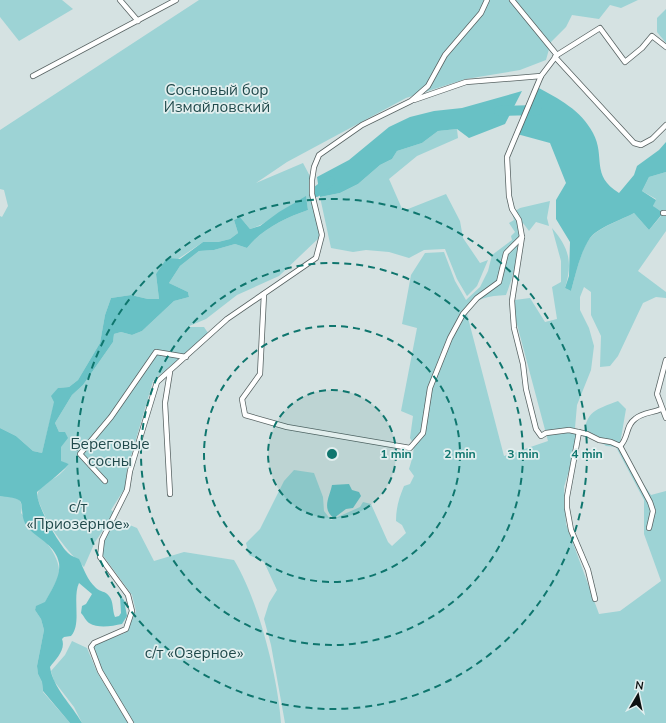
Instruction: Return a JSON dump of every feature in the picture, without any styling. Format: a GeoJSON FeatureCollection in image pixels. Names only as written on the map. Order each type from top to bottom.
{"type":"FeatureCollection","features":[{"type":"Feature","properties":{"kind":"street"},"geometry":{"type":"LineString","coordinates":[[120,0],[138,21]]}},
{"type":"Feature","properties":{"kind":"street"},"geometry":{"type":"LineString","coordinates":[[33,76],[176,0]]}},
{"type":"Feature","properties":{"kind":"street"},"geometry":{"type":"LineString","coordinates":[[411,101],[428,86],[445,55],[481,12],[487,0]]}},
{"type":"Feature","properties":{"kind":"street"},"geometry":{"type":"LineString","coordinates":[[512,0],[556,56],[634,143],[642,145],[652,139],[666,125]]}},
{"type":"Feature","properties":{"kind":"street"},"geometry":{"type":"LineString","coordinates":[[650,528],[653,511],[650,502],[620,446],[579,432],[562,430],[541,436],[536,429],[512,313],[512,301],[522,237],[519,220],[512,209],[509,196],[507,157],[541,76],[556,56],[600,28],[626,62],[642,48],[652,36],[666,47]]}},
{"type":"Feature","properties":{"kind":"street"},"geometry":{"type":"LineString","coordinates":[[131,723],[100,671],[91,647],[94,643],[126,628],[132,611],[128,595],[100,557],[102,540],[127,490],[130,471],[157,382],[170,372],[227,319],[316,258],[322,235],[312,194],[312,180],[314,167],[319,155],[362,125],[411,101],[466,82],[541,76]]}},
{"type":"Feature","properties":{"kind":"street"},"geometry":{"type":"LineString","coordinates":[[264,294],[260,374],[242,399],[245,415],[287,427],[410,448],[423,433],[430,388],[450,338],[460,320],[477,298],[499,282],[506,253],[522,237]]}},
{"type":"Feature","properties":{"kind":"street"},"geometry":{"type":"LineString","coordinates":[[106,481],[80,454],[111,417],[156,352],[186,357]]}},
{"type":"Feature","properties":{"kind":"street"},"geometry":{"type":"LineString","coordinates":[[666,360],[657,394],[661,409],[666,418]]}},
{"type":"Feature","properties":{"kind":"street"},"geometry":{"type":"LineString","coordinates":[[170,372],[165,403],[170,494]]}},
{"type":"Feature","properties":{"kind":"street"},"geometry":{"type":"LineString","coordinates":[[620,446],[626,441],[627,429],[635,418],[661,409]]}},
{"type":"Feature","properties":{"kind":"street"},"geometry":{"type":"LineString","coordinates":[[579,432],[567,497],[567,508],[571,530],[588,570],[595,599]]}},
{"type":"Feature","properties":{"kind":"green space"},"geometry":{"type":"Polygon","coordinates":[[[0,0],[62,0],[73,9],[19,41],[0,17],[0,0]]]}},
{"type":"Feature","properties":{"kind":"green space","name":"Сосновый бор Измайловский"},"geometry":{"type":"Polygon","coordinates":[[[199,0],[638,0],[621,8],[610,5],[599,19],[572,15],[566,27],[551,42],[546,60],[520,70],[466,79],[406,98],[287,162],[256,183],[303,163],[312,180],[312,194],[322,235],[279,276],[237,295],[206,319],[187,327],[204,327],[208,333],[153,381],[127,470],[125,488],[111,510],[115,513],[95,542],[84,567],[69,552],[56,535],[37,497],[40,489],[60,474],[69,464],[61,462],[59,432],[55,423],[72,395],[83,385],[113,342],[114,334],[121,332],[132,335],[142,331],[174,301],[189,297],[188,292],[169,283],[180,266],[199,251],[214,250],[235,244],[247,248],[260,235],[274,225],[308,210],[306,197],[299,200],[265,223],[250,229],[240,217],[234,220],[238,233],[230,239],[218,242],[203,242],[156,274],[159,299],[148,299],[131,295],[111,298],[105,315],[100,343],[78,380],[69,387],[58,388],[42,453],[33,451],[16,436],[0,428],[0,216],[2,217],[8,206],[4,190],[0,189],[0,130],[199,0]]]}},
{"type":"Feature","properties":{"kind":"green space"},"geometry":{"type":"Polygon","coordinates":[[[666,9],[666,43],[657,32],[657,18],[666,9]]]}},
{"type":"Feature","properties":{"kind":"green space"},"geometry":{"type":"Polygon","coordinates":[[[457,129],[458,138],[417,156],[389,179],[403,211],[446,194],[460,221],[463,238],[480,263],[488,260],[477,286],[467,296],[457,279],[445,249],[424,250],[409,258],[389,252],[366,250],[353,252],[331,248],[320,197],[340,193],[358,184],[380,165],[392,159],[397,151],[422,143],[438,131],[457,129]]]}},
{"type":"Feature","properties":{"kind":"green space"},"geometry":{"type":"Polygon","coordinates":[[[666,172],[666,231],[638,271],[666,292],[666,298],[656,297],[643,303],[618,356],[610,366],[600,367],[601,336],[591,315],[591,292],[584,287],[580,297],[580,310],[589,328],[594,346],[591,370],[577,405],[575,428],[579,438],[564,487],[566,524],[599,614],[620,611],[661,581],[644,534],[644,500],[616,447],[606,446],[594,437],[583,437],[587,421],[593,412],[618,401],[626,409],[620,444],[633,469],[651,495],[666,491],[666,723],[285,723],[271,645],[264,619],[269,603],[277,590],[264,562],[249,555],[246,543],[260,529],[284,481],[294,470],[314,473],[323,497],[324,511],[331,520],[360,507],[363,502],[371,504],[388,542],[392,546],[406,533],[402,525],[396,521],[396,516],[398,503],[404,486],[410,484],[414,476],[409,469],[414,449],[410,438],[413,416],[401,411],[417,328],[402,324],[411,275],[425,253],[444,252],[455,281],[466,300],[480,287],[488,271],[492,255],[512,240],[511,236],[515,232],[509,223],[514,220],[512,213],[520,208],[550,201],[547,218],[549,226],[536,222],[529,231],[523,223],[519,227],[519,244],[516,261],[512,279],[506,295],[483,298],[470,308],[467,314],[504,456],[548,441],[515,317],[515,300],[530,298],[545,322],[557,319],[552,287],[561,282],[561,261],[552,228],[566,249],[569,270],[565,288],[571,291],[584,250],[590,238],[594,234],[634,213],[649,230],[662,215],[653,206],[656,199],[642,191],[649,177],[666,172]]]}},
{"type":"Feature","properties":{"kind":"green space"},"geometry":{"type":"Polygon","coordinates":[[[0,495],[20,501],[22,507],[21,513],[47,543],[57,560],[59,569],[57,580],[45,603],[36,607],[35,610],[41,619],[44,630],[37,666],[38,674],[42,682],[43,692],[70,723],[0,723],[0,495]]]}},
{"type":"Feature","properties":{"kind":"green space","name":"с/т «Озерное»"},"geometry":{"type":"Polygon","coordinates":[[[115,519],[137,528],[154,561],[184,552],[234,560],[243,576],[259,617],[276,684],[281,723],[133,723],[102,671],[93,647],[98,643],[125,633],[136,611],[132,595],[102,554],[102,545],[108,530],[115,519]]]}},
{"type":"Feature","properties":{"kind":"green space"},"geometry":{"type":"Polygon","coordinates":[[[72,641],[87,648],[97,672],[128,723],[82,723],[74,707],[54,681],[51,671],[65,655],[72,641]]]}},
{"type":"Feature","properties":{"kind":"shaded area"},"geometry":{"type":"Polygon","coordinates":[[[537,87],[569,106],[588,125],[597,142],[601,172],[610,186],[619,193],[634,175],[637,166],[659,150],[666,142],[666,172],[649,177],[642,191],[656,200],[653,206],[663,213],[649,230],[634,213],[604,227],[593,234],[581,257],[571,291],[565,288],[569,276],[570,242],[556,219],[556,200],[566,183],[550,143],[517,134],[537,87]]]}},
{"type":"Feature","properties":{"kind":"shaded area"},"geometry":{"type":"Polygon","coordinates":[[[522,91],[505,124],[469,138],[457,129],[438,131],[422,143],[397,151],[392,159],[380,165],[358,184],[340,193],[320,197],[317,177],[349,160],[389,127],[410,117],[434,111],[462,108],[522,91]]]}},
{"type":"Feature","properties":{"kind":"shaded area"},"geometry":{"type":"Polygon","coordinates":[[[306,196],[308,210],[274,225],[260,235],[247,248],[235,244],[214,250],[199,251],[180,266],[169,283],[188,292],[189,297],[174,301],[142,331],[132,335],[121,332],[114,334],[113,342],[83,385],[72,395],[55,423],[59,432],[65,432],[68,438],[61,447],[61,461],[69,464],[37,492],[40,506],[54,533],[64,548],[69,554],[79,559],[93,585],[109,596],[112,601],[115,617],[119,616],[121,613],[120,596],[124,600],[127,616],[122,624],[114,626],[97,626],[89,623],[81,613],[82,606],[86,604],[92,594],[79,583],[76,596],[77,618],[74,631],[71,636],[64,637],[62,639],[62,651],[50,667],[59,689],[82,723],[70,723],[43,691],[37,666],[44,630],[41,619],[35,610],[36,606],[45,602],[53,588],[57,578],[59,563],[51,547],[26,525],[20,501],[13,498],[0,496],[0,428],[16,436],[33,451],[42,453],[54,402],[51,396],[58,388],[69,387],[78,380],[100,343],[105,315],[111,298],[131,295],[148,299],[159,299],[156,274],[167,258],[180,259],[203,242],[218,242],[230,239],[238,233],[234,220],[240,217],[250,229],[260,226],[279,212],[306,196]]]}},
{"type":"Feature","properties":{"kind":"shaded area"},"geometry":{"type":"Polygon","coordinates":[[[349,484],[352,490],[359,492],[361,496],[353,508],[346,509],[334,518],[328,511],[327,507],[332,485],[349,484]]]}},
{"type":"Feature","properties":{"kind":"waterway"},"geometry":{"type":"LineString","coordinates":[[499,111],[537,110]]}},
{"type":"Feature","properties":{"kind":"waterway"},"geometry":{"type":"LineString","coordinates":[[316,192],[330,181]]}},
{"type":"Feature","properties":{"kind":"park label","name":"Береговые сосны"},"geometry":{"type":"Point","coordinates":[110,452]}},
{"type":"Feature","properties":{"kind":"park label","name":"с/т «Приозерное»"},"geometry":{"type":"Point","coordinates":[78,516]}}]}
